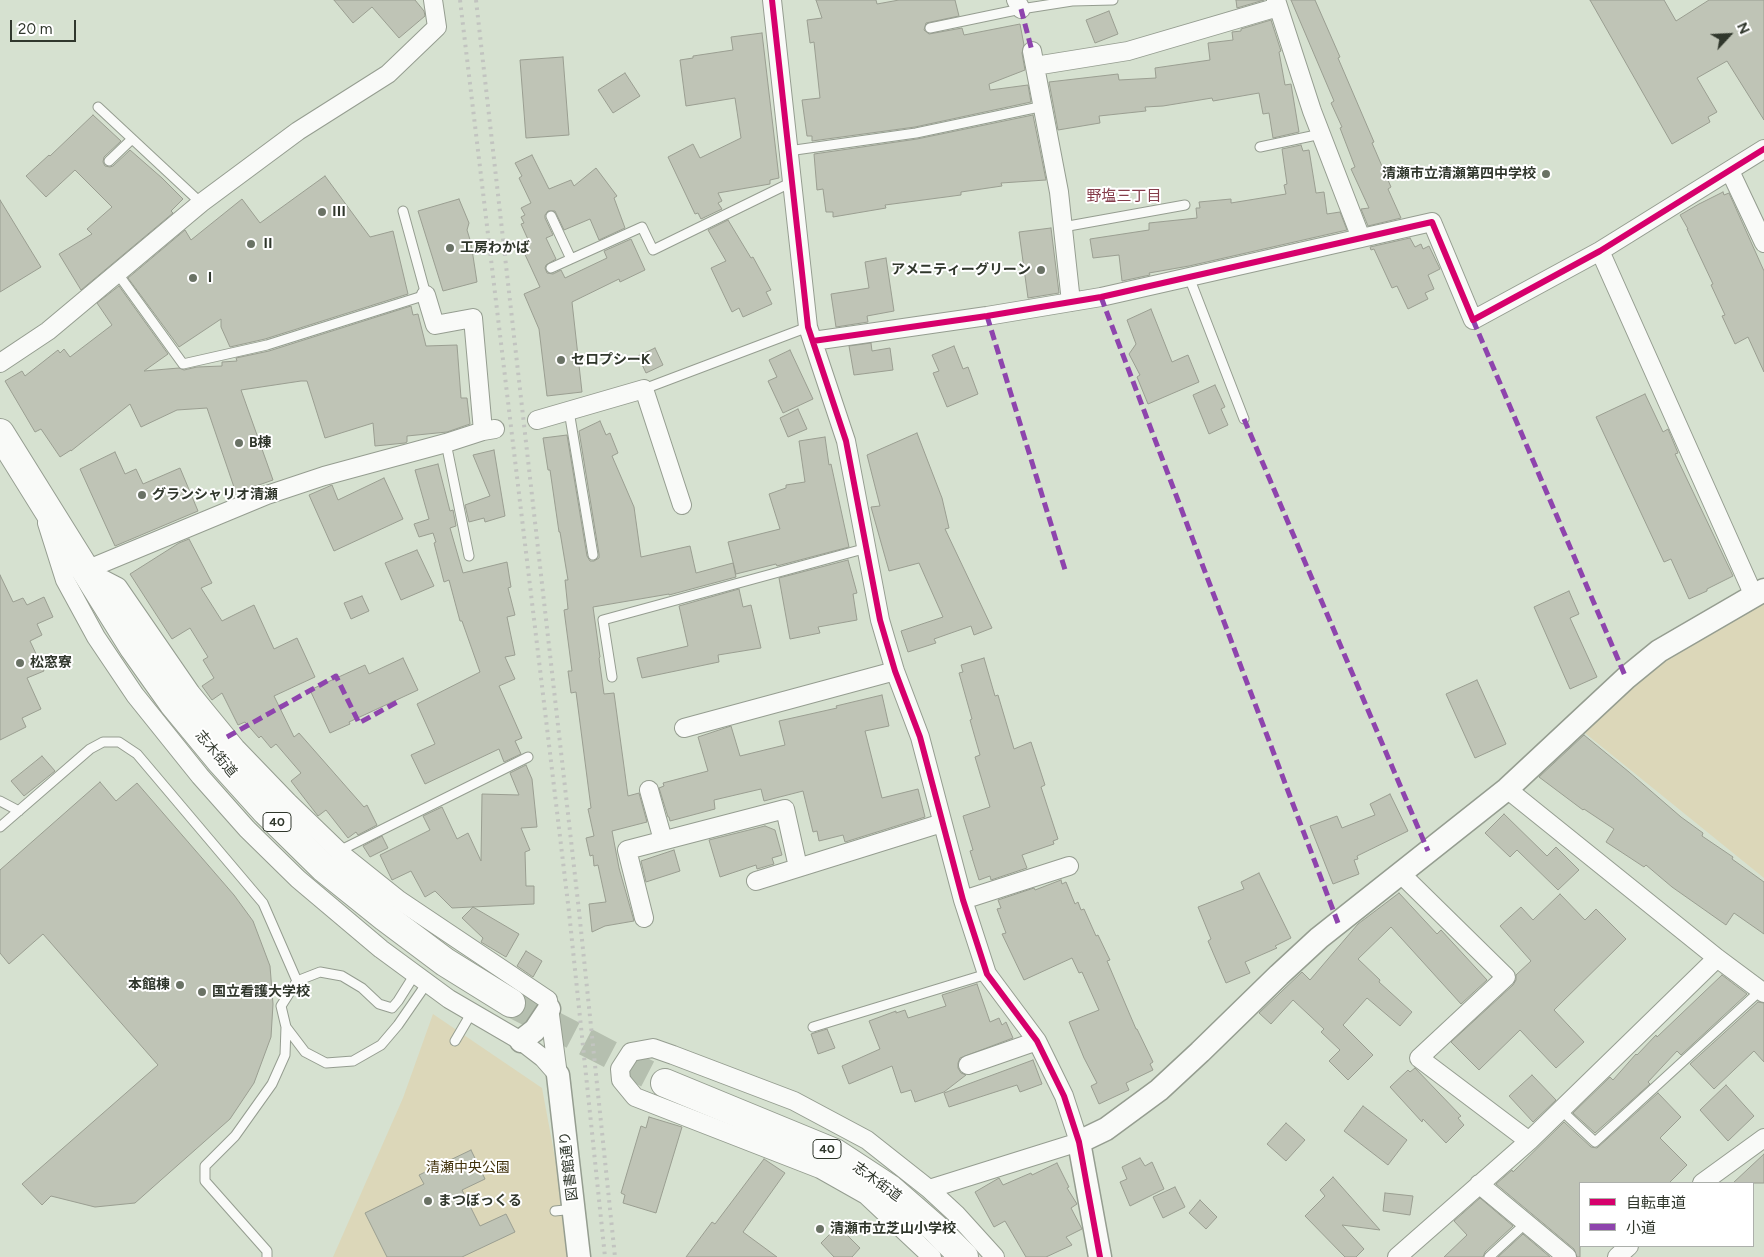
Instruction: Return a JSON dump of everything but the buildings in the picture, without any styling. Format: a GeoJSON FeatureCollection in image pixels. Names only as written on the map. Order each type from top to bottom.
{"type":"FeatureCollection","features":[{"type":"Feature","properties":{"kind":"main road","name":"志木街道"},"geometry":{"type":"LineString","coordinates":[[0,433],[8,460],[38,494],[134,648],[173,703],[220,760],[266,811],[324,868],[384,917],[445,962],[511,1002]]}},
{"type":"Feature","properties":{"kind":"main road","name":"志木街道"},"geometry":{"type":"LineString","coordinates":[[665,1083],[835,1152],[890,1189],[937,1230],[964,1257]]}},
{"type":"Feature","properties":{"kind":"street"},"geometry":{"type":"LineString","coordinates":[[0,363],[48,331],[201,204],[298,131],[388,74],[437,27],[434,0]]}},
{"type":"Feature","properties":{"kind":"street"},"geometry":{"type":"LineString","coordinates":[[772,0],[810,334],[846,441],[880,620],[895,670],[920,737],[942,823],[987,974],[1037,1041],[1064,1096],[1079,1142],[1100,1257]]}},
{"type":"Feature","properties":{"kind":"street"},"geometry":{"type":"LineString","coordinates":[[1071,302],[1059,192],[1034,59],[1128,51],[1277,4],[1312,111],[1361,238]]}},
{"type":"Feature","properties":{"kind":"street"},"geometry":{"type":"LineString","coordinates":[[810,334],[1071,302],[1432,222],[1474,320],[1600,251],[1764,149]]}},
{"type":"Feature","properties":{"kind":"street"},"geometry":{"type":"LineString","coordinates":[[1730,171],[1764,243]]}},
{"type":"Feature","properties":{"kind":"street"},"geometry":{"type":"LineString","coordinates":[[929,1189],[1079,1142],[1106,1129],[1130,1113],[1159,1090],[1319,938],[1506,789],[1626,678],[1659,651],[1759,593],[1600,251]]}},
{"type":"Feature","properties":{"kind":"street"},"geometry":{"type":"LineString","coordinates":[[86,570],[267,495],[324,476],[446,444],[489,430],[473,318],[435,325],[426,295]]}},
{"type":"Feature","properties":{"kind":"street"},"geometry":{"type":"LineString","coordinates":[[537,420],[644,389],[682,505]]}},
{"type":"Feature","properties":{"kind":"street"},"geometry":{"type":"LineString","coordinates":[[38,494],[65,580],[96,637],[135,695],[200,776],[246,829],[298,878],[381,948],[421,978],[472,1012],[521,1040],[543,1058],[558,1075]]}},
{"type":"Feature","properties":{"kind":"street"},"geometry":{"type":"LineString","coordinates":[[86,570],[118,588],[191,693],[236,748],[288,802],[339,850],[399,900],[548,1000],[558,1075]]}},
{"type":"Feature","properties":{"kind":"street"},"geometry":{"type":"LineString","coordinates":[[684,728],[895,670]]}},
{"type":"Feature","properties":{"kind":"street"},"geometry":{"type":"LineString","coordinates":[[1506,789],[1717,958],[1762,991]]}},
{"type":"Feature","properties":{"kind":"street"},"geometry":{"type":"LineString","coordinates":[[649,790],[663,840]]}},
{"type":"Feature","properties":{"kind":"street"},"geometry":{"type":"LineString","coordinates":[[644,918],[627,850],[785,809],[798,867]]}},
{"type":"Feature","properties":{"kind":"street"},"geometry":{"type":"LineString","coordinates":[[756,881],[942,823]]}},
{"type":"Feature","properties":{"kind":"street"},"geometry":{"type":"LineString","coordinates":[[964,900],[1069,866]]}},
{"type":"Feature","properties":{"kind":"street"},"geometry":{"type":"LineString","coordinates":[[1400,873],[1506,977],[1419,1058],[1529,1141]]}},
{"type":"Feature","properties":{"kind":"street"},"geometry":{"type":"LineString","coordinates":[[1397,1257],[1529,1141],[1717,958]]}},
{"type":"Feature","properties":{"kind":"street"},"geometry":{"type":"LineString","coordinates":[[521,1040],[535,1030],[549,1009]]}},
{"type":"Feature","properties":{"kind":"street"},"geometry":{"type":"LineString","coordinates":[[968,1065],[1037,1041]]}},
{"type":"Feature","properties":{"kind":"street"},"geometry":{"type":"LineString","coordinates":[[932,1257],[866,1195],[820,1169],[635,1096],[622,1080],[620,1068],[631,1052],[653,1048],[784,1098],[867,1140],[929,1189],[956,1214],[995,1257]]}},
{"type":"Feature","properties":{"kind":"street","name":"図書館通り"},"geometry":{"type":"LineString","coordinates":[[558,1075],[564,1210],[579,1257]]}},
{"type":"Feature","properties":{"kind":"street"},"geometry":{"type":"LineString","coordinates":[[1703,1182],[1764,1138]]}},
{"type":"Feature","properties":{"kind":"street"},"geometry":{"type":"LineString","coordinates":[[1479,1184],[1567,1257]]}},
{"type":"Feature","properties":{"kind":"street"},"geometry":{"type":"LineString","coordinates":[[1617,1257],[1628,1247]]}},
{"type":"Feature","properties":{"kind":"lane"},"geometry":{"type":"LineString","coordinates":[[930,28],[1018,4],[1113,0]]}},
{"type":"Feature","properties":{"kind":"lane"},"geometry":{"type":"LineString","coordinates":[[788,151],[916,133],[1044,106]]}},
{"type":"Feature","properties":{"kind":"lane"},"geometry":{"type":"LineString","coordinates":[[98,108],[201,204]]}},
{"type":"Feature","properties":{"kind":"lane"},"geometry":{"type":"LineString","coordinates":[[1260,147],[1321,134]]}},
{"type":"Feature","properties":{"kind":"lane"},"geometry":{"type":"LineString","coordinates":[[110,161],[132,139]]}},
{"type":"Feature","properties":{"kind":"lane"},"geometry":{"type":"LineString","coordinates":[[551,268],[642,227],[653,250],[792,182]]}},
{"type":"Feature","properties":{"kind":"lane"},"geometry":{"type":"LineString","coordinates":[[1063,227],[1185,206]]}},
{"type":"Feature","properties":{"kind":"lane"},"geometry":{"type":"LineString","coordinates":[[118,274],[183,364],[267,345],[426,295],[403,211]]}},
{"type":"Feature","properties":{"kind":"lane"},"geometry":{"type":"LineString","coordinates":[[551,216],[571,259]]}},
{"type":"Feature","properties":{"kind":"lane"},"geometry":{"type":"LineString","coordinates":[[1189,277],[1244,419]]}},
{"type":"Feature","properties":{"kind":"lane"},"geometry":{"type":"LineString","coordinates":[[644,389],[810,334]]}},
{"type":"Feature","properties":{"kind":"lane"},"geometry":{"type":"LineString","coordinates":[[569,411],[593,555]]}},
{"type":"Feature","properties":{"kind":"lane"},"geometry":{"type":"LineString","coordinates":[[446,444],[469,556]]}},
{"type":"Feature","properties":{"kind":"lane"},"geometry":{"type":"LineString","coordinates":[[612,677],[603,620],[867,548]]}},
{"type":"Feature","properties":{"kind":"lane"},"geometry":{"type":"LineString","coordinates":[[0,827],[90,749],[103,742],[119,742],[137,754],[263,903],[296,981]]}},
{"type":"Feature","properties":{"kind":"lane"},"geometry":{"type":"LineString","coordinates":[[339,850],[528,757]]}},
{"type":"Feature","properties":{"kind":"lane"},"geometry":{"type":"LineString","coordinates":[[0,801],[18,811]]}},
{"type":"Feature","properties":{"kind":"lane"},"geometry":{"type":"LineString","coordinates":[[267,1257],[267,1251],[205,1180],[205,1166],[235,1136],[272,1084],[285,1055],[286,1027],[281,1006],[296,981],[320,972],[342,976],[362,988],[379,1004],[392,1008],[421,978]]}},
{"type":"Feature","properties":{"kind":"lane"},"geometry":{"type":"LineString","coordinates":[[813,1027],[987,974]]}},
{"type":"Feature","properties":{"kind":"lane"},"geometry":{"type":"LineString","coordinates":[[286,1027],[305,1052],[326,1063],[353,1061],[381,1045],[398,1025],[421,978]]}},
{"type":"Feature","properties":{"kind":"lane"},"geometry":{"type":"LineString","coordinates":[[1561,1110],[1595,1142],[1762,991]]}},
{"type":"Feature","properties":{"kind":"lane"},"geometry":{"type":"LineString","coordinates":[[455,1041],[472,1012]]}},
{"type":"Feature","properties":{"kind":"lane"},"geometry":{"type":"LineString","coordinates":[[1489,1257],[1526,1223]]}},
{"type":"Feature","properties":{"kind":"green space"},"geometry":{"type":"Polygon","coordinates":[[[1764,590],[1764,878],[1575,725],[1626,678],[1764,590]]]}},
{"type":"Feature","properties":{"kind":"green space","name":"清瀬中央公園"},"geometry":{"type":"Polygon","coordinates":[[[433,1014],[542,1088],[558,1174],[569,1257],[333,1257],[403,1098],[433,1014]]]}},
{"type":"Feature","properties":{"kind":"tunnel"},"geometry":{"type":"LineString","coordinates":[[511,1003],[665,1083]]}},
{"type":"Feature","properties":{"kind":"railway"},"geometry":{"type":"LineString","coordinates":[[460,0],[569,912],[605,1257]]}},
{"type":"Feature","properties":{"kind":"railway"},"geometry":{"type":"LineString","coordinates":[[476,0],[579,911],[615,1257]]}},
{"type":"Feature","properties":{"kind":"marked path"},"geometry":{"type":"LineString","coordinates":[[1021,9],[1032,51]]}},
{"type":"Feature","properties":{"kind":"marked path"},"geometry":{"type":"LineString","coordinates":[[1101,297],[1338,923]]}},
{"type":"Feature","properties":{"kind":"marked path"},"geometry":{"type":"LineString","coordinates":[[987,316],[1066,573]]}},
{"type":"Feature","properties":{"kind":"marked path"},"geometry":{"type":"LineString","coordinates":[[1473,320],[1626,678]]}},
{"type":"Feature","properties":{"kind":"marked path"},"geometry":{"type":"LineString","coordinates":[[1244,419],[1428,851]]}},
{"type":"Feature","properties":{"kind":"marked path"},"geometry":{"type":"LineString","coordinates":[[227,737],[336,676],[359,723],[399,701]]}},
{"type":"Feature","properties":{"kind":"cycle path"},"geometry":{"type":"LineString","coordinates":[[772,0],[808,327],[846,441],[880,620],[895,671],[920,737],[963,900],[987,974],[1037,1041],[1064,1096],[1079,1142],[1100,1257]]}},
{"type":"Feature","properties":{"kind":"cycle path"},"geometry":{"type":"LineString","coordinates":[[813,341],[987,316],[1101,297],[1432,222],[1473,320],[1600,251],[1764,149]]}},
{"type":"Feature","properties":{"kind":"place","name":"清瀬市立清瀬第四中学校"},"geometry":{"type":"Point","coordinates":[1546,174]}},
{"type":"Feature","properties":{"kind":"place","name":"Ⅲ"},"geometry":{"type":"Point","coordinates":[322,212]}},
{"type":"Feature","properties":{"kind":"place","name":"Ⅱ"},"geometry":{"type":"Point","coordinates":[251,244]}},
{"type":"Feature","properties":{"kind":"place","name":"工房わかば"},"geometry":{"type":"Point","coordinates":[450,248]}},
{"type":"Feature","properties":{"kind":"place","name":"アメニティーグリーン"},"geometry":{"type":"Point","coordinates":[1041,270]}},
{"type":"Feature","properties":{"kind":"place","name":"Ⅰ"},"geometry":{"type":"Point","coordinates":[193,278]}},
{"type":"Feature","properties":{"kind":"place","name":"セロプシーK"},"geometry":{"type":"Point","coordinates":[561,360]}},
{"type":"Feature","properties":{"kind":"place","name":"B棟"},"geometry":{"type":"Point","coordinates":[239,443]}},
{"type":"Feature","properties":{"kind":"place","name":"グランシャリオ清瀬"},"geometry":{"type":"Point","coordinates":[142,495]}},
{"type":"Feature","properties":{"kind":"place","name":"松窓寮"},"geometry":{"type":"Point","coordinates":[20,663]}},
{"type":"Feature","properties":{"kind":"place","name":"本館棟"},"geometry":{"type":"Point","coordinates":[180,985]}},
{"type":"Feature","properties":{"kind":"place","name":"国立看護大学校"},"geometry":{"type":"Point","coordinates":[202,992]}},
{"type":"Feature","properties":{"kind":"place","name":"まつぼっくる"},"geometry":{"type":"Point","coordinates":[428,1201]}},
{"type":"Feature","properties":{"kind":"place","name":"清瀬市立芝山小学校"},"geometry":{"type":"Point","coordinates":[820,1229]}},
{"type":"Feature","properties":{"kind":"district","name":"野塩三丁目"},"geometry":{"type":"Point","coordinates":[1124,197]}}]}
